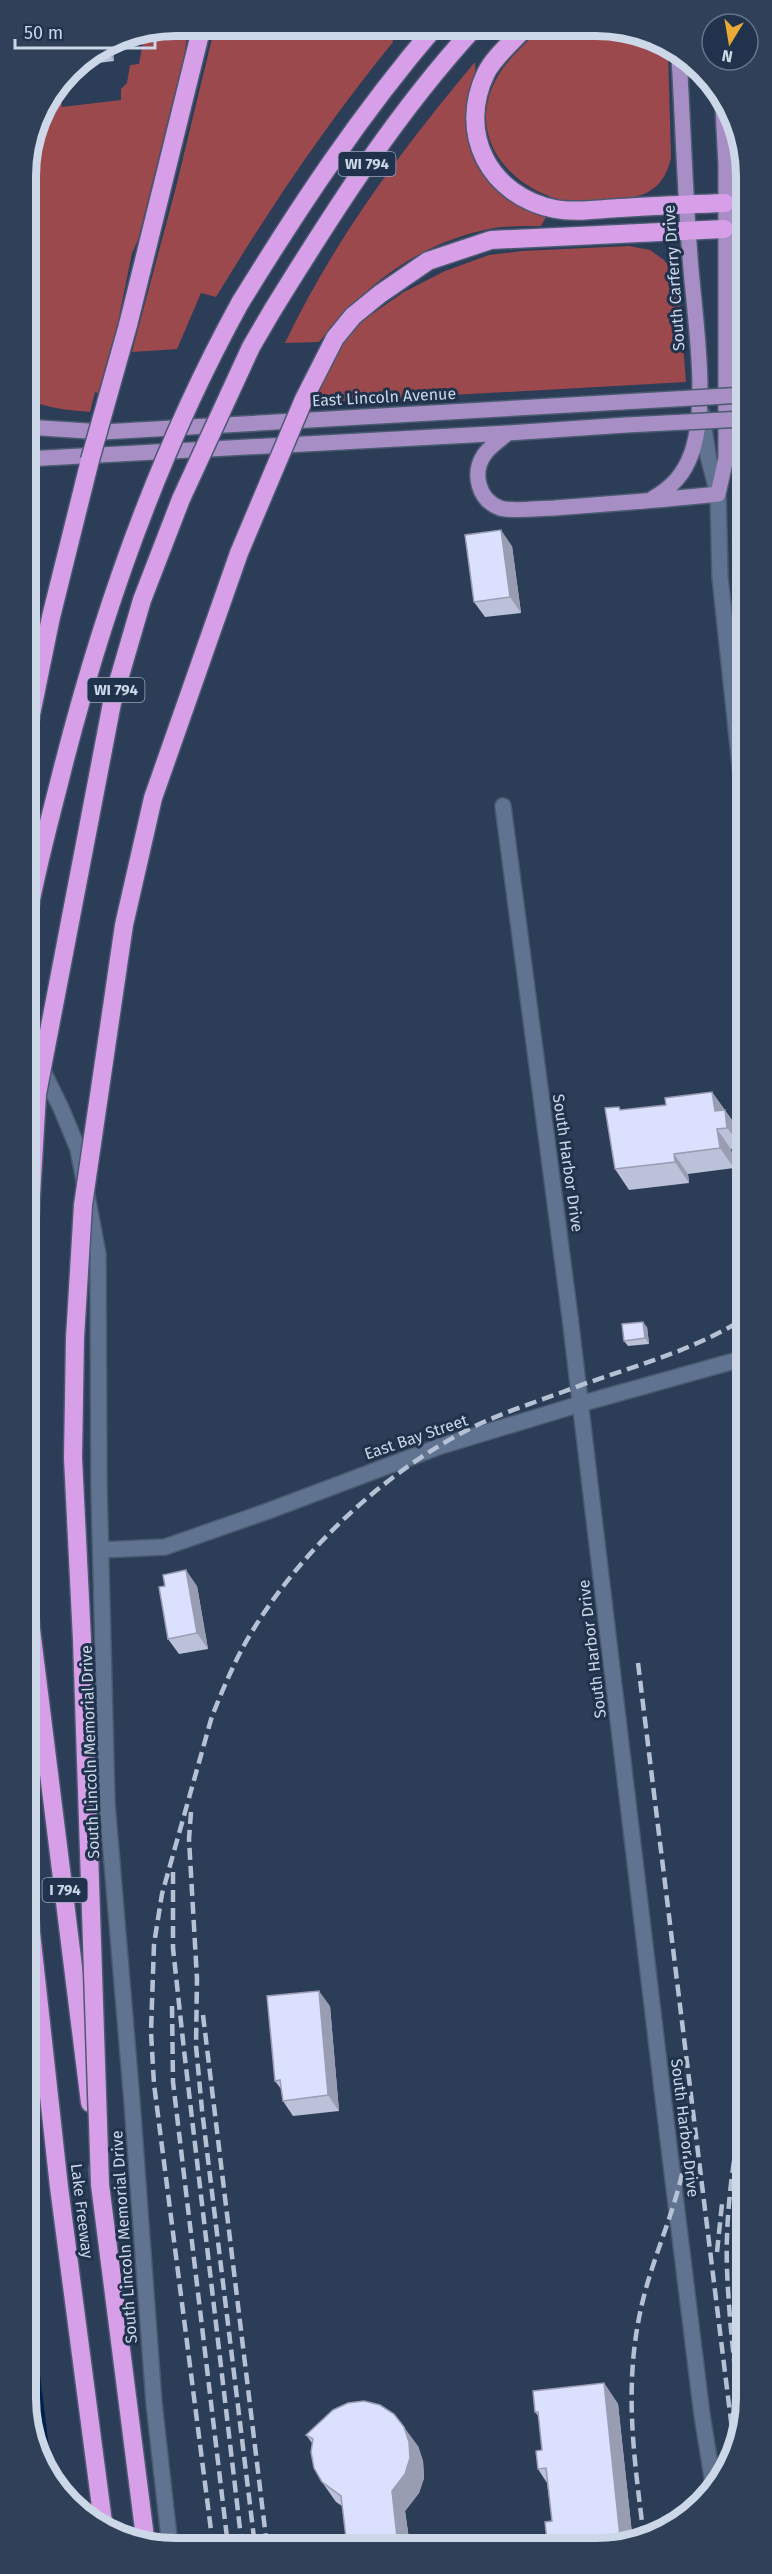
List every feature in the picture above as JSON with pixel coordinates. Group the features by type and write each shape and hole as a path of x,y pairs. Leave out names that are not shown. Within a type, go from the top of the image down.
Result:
{"highway":[{"path":"36,692 54,606 90,460 128,325 200,36"},
{"name":"WI 794","path":"36,874 78,705 111,600 153,488 215,348 290,222 346,138 428,36"},
{"name":"WI 794","path":"36,1111 37,1094 112,703 142,600 181,499 251,347 272,311 346,192 451,53 467,36"},
{"path":"518,36 487,70 476,98 474,120 480,153 499,181 528,199 555,209 589,210 725,203"},
{"path":"100,2184 73,1458 75,1338 83,1205 124,925 153,798 239,553 304,399 335,338 353,316 428,261 491,240 724,229"},
{"name":"I 794","path":"36,1662 100,2184"},
{"name":"Lake Freeway","path":"36,1978 59,2187 102,2517"},
{"name":"Lake Freeway","path":"100,2184 145,2534"}],"main road":[{"name":"South Carferry Drive","path":"679,64 688,231 701,407"},
{"name":"South Carferry Drive","path":"718,494 726,458 724,229 726,165 723,118"},
{"name":"East Lincoln Avenue","path":"36,428 103,432 736,396"},
{"path":"647,502 670,488 682,474 692,451 701,407"},
{"path":"36,458 508,434 736,418"},
{"path":"36,423 48,429"},
{"path":"508,434 484,454 477,472 480,488 488,500 501,508 535,509 647,502 718,494"}],"street":[{"name":"South Carferry Drive","path":"701,407 708,456 718,494 720,577 736,728"},
{"name":"South Harbor Drive","path":"502,806 580,1404 670,2158 702,2415 712,2476"},
{"name":"South Lincoln Memorial Drive","path":"36,1057 78,1149 98,1254 101,1550 107,1803 154,2403 169,2538"},
{"name":"East Bay Street","path":"101,1550 165,1546 280,1507 438,1447 580,1404 736,1361"}],"shaded area":[{"path":"167,36 187,36 138,240 132,253 118,322 98,393 95,392 90,412 41,405 36,403 36,167 41,140 59,100 61,100 62,107 121,100 121,89 127,83 130,65 139,64 143,42"},
{"path":"213,36 391,36 393,42 300,166 216,297 201,293 177,349 132,352 176,187"},
{"path":"532,36 605,36 641,43 668,56 671,158 661,180 654,188 637,196 579,201 557,199 537,191 520,180 506,167 495,151 488,134 486,116 489,96 502,69"},
{"path":"475,62 475,73 467,103 466,124 468,142 474,160 484,175 510,200 546,217 541,226 494,228 442,244 396,268 375,284 319,342 285,343 325,268 371,196 421,128"},
{"path":"629,246 650,250 664,260 674,273 679,291 686,382 310,403 342,345 362,321 404,292 445,271 489,255 522,251"},
{"path":"736,258 736,380 735,380"}],"water":[{"path":"36,2342 51,2461 43,2443 37,2416"}],"building":[{"path":"501,530 510,597 474,602 465,535"},
{"path":"712,1092 715,1111 725,1110 727,1128 717,1129 720,1148 674,1154 675,1162 615,1169 605,1108 619,1107 620,1110 666,1105 665,1098"},
{"path":"643,1322 645,1338 624,1341 622,1324"},
{"path":"186,1570 197,1633 168,1639 159,1587 165,1586 163,1575"},
{"path":"319,1991 328,2095 283,2101 280,2080 275,2081 267,1996"},
{"path":"604,2383 620,2536 605,2538 547,2538 545,2522 552,2521 546,2468 538,2469 536,2451 542,2450 533,2391"},
{"path":"364,2401 380,2405 394,2414 404,2427 409,2442 410,2458 405,2474 392,2491 397,2538 346,2538 341,2496 322,2482 314,2468 311,2452 313,2439 306,2435 333,2410 348,2403"}],"railway":[{"path":"212,2538 154,2084 151,2032 154,1944 162,1894 212,1716 226,1683 253,1630 296,1570 348,1515 408,1467 439,1446 482,1423 700,1342 736,1323"},
{"path":"638,1663 732,2430"},
{"path":"191,1812 189,1839 197,1979 196,2046 254,2538"},
{"path":"173,1872 173,1948 241,2538"},
{"path":"172,2006 173,2082 227,2538"},
{"path":"203,2015 266,2538"},
{"path":"643,2529 632,2421 636,2334 648,2281 683,2171 688,2124"},
{"path":"736,2151 731,2182 727,2247 728,2288 736,2374"},
{"path":"717,2252 722,2204"}]}
